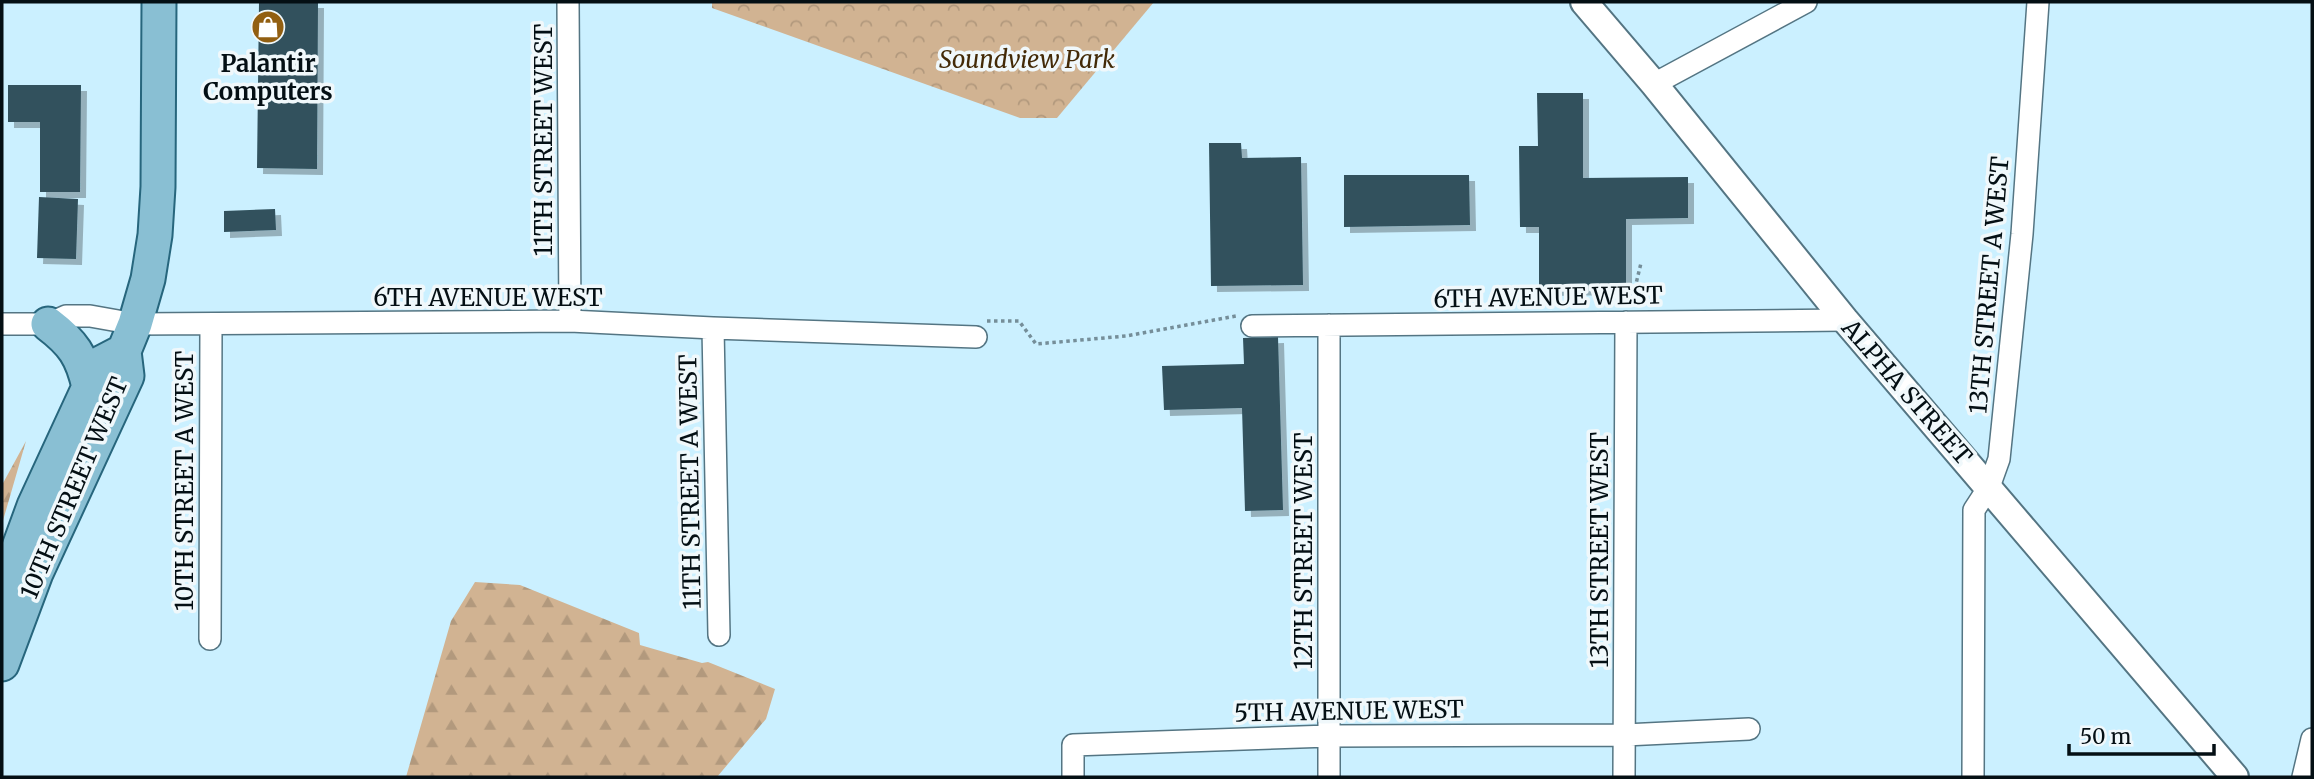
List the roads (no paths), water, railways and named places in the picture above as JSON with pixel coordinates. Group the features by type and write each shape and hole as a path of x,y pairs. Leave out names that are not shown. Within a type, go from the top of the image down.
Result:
{"main road":[{"name":"10TH STREET WEST","path":"2,664 36,573 127,376 130,337 148,279 155,235 158,187 159,2"},
{"path":"48,324 77,351 84,365 89,387"},
{"name":"10TH STREET WEST","path":"2,604 34,506 89,387 101,363 130,337"}],"street":[{"name":"11TH STREET WEST","path":"568,2 569,321"},
{"name":"ALPHA STREET","path":"1584,2 1845,320 2235,777"},
{"path":"1654,84 1806,2"},
{"name":"13TH STREET A WEST","path":"1973,777 1974,510 1989,487 1999,459 2022,234 2038,2"},
{"name":"6TH AVENUE WEST","path":"2,324 48,324 66,316 90,316 130,337 211,324 569,321 976,337"},
{"name":"6TH AVENUE WEST","path":"1252,326 1845,320"},
{"name":"13TH STREET WEST","path":"1625,777 1626,322"},
{"name":"10TH STREET A WEST","path":"210,639 211,324"},
{"name":"12TH STREET WEST","path":"1329,325 1329,777"},
{"name":"11TH STREET A WEST","path":"713,328 719,635"},
{"name":"5TH AVENUE WEST","path":"1073,777 1073,745 1329,736 1625,735 1749,729"},
{"path":"2303,777 2312,739"}],"place":[{"name":"Palantir Computers","path":"268,27"}],"park label":[{"name":"Soundview Park","path":"1027,59"}]}
